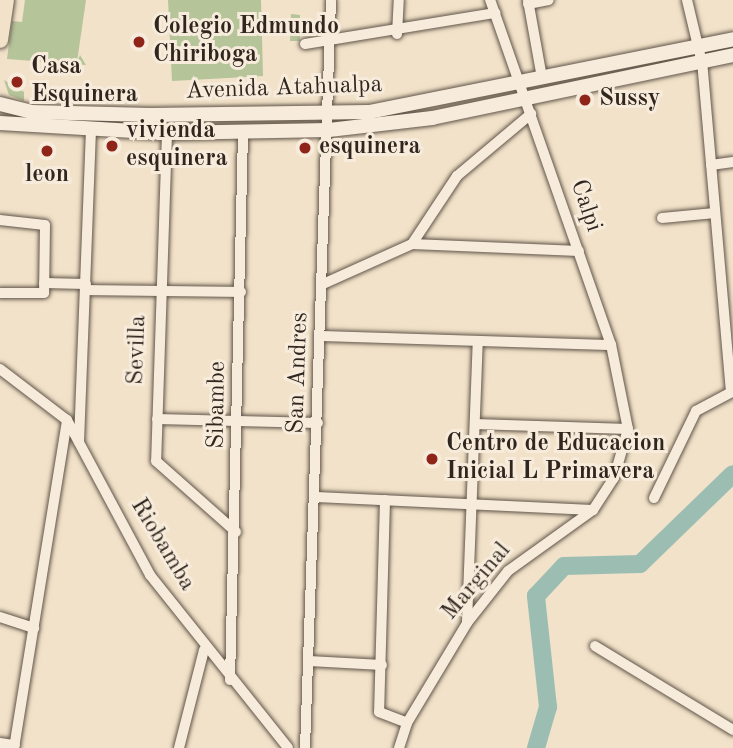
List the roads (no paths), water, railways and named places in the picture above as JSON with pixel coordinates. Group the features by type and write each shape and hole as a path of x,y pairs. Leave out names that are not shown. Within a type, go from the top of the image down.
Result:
{"main road":[{"path":"0,40 6,0"},
{"name":"Avenida Atahualpa","path":"0,104 31,112 369,112 733,39"},
{"name":"Avenida Atahualpa","path":"0,123 167,133 329,130 432,118 733,55"}],"street":[{"name":"San Andres","path":"305,748 329,130 331,0"},
{"path":"397,34 400,0"},
{"name":"Calpi","path":"490,0 523,82 531,114 611,345 628,429"},
{"path":"542,78 528,2 548,0"},
{"path":"654,498 696,411 731,396 729,330 710,165 702,63 687,0"},
{"path":"305,44 397,34 495,13"},
{"path":"412,244 457,176 531,114"},
{"path":"79,442 91,130"},
{"name":"Sibambe","path":"230,680 239,422 243,131"},
{"name":"Sevilla","path":"167,133 157,465 236,532"},
{"path":"710,165 733,162"},
{"path":"662,218 715,213"},
{"path":"0,220 45,225 44,288"},
{"path":"323,284 412,244 579,251"},
{"path":"0,293 86,287 161,292 241,292"},
{"path":"319,336 611,345"},
{"path":"467,623 478,341"},
{"name":"Riobamba","path":"0,369 67,420 150,575 204,650 288,748"},
{"path":"157,419 318,423"},
{"path":"0,743 14,746 67,420"},
{"path":"475,424 628,429"},
{"name":"Marginal","path":"399,748 407,723 467,623 518,560 593,510 614,478 628,429"},
{"path":"316,497 593,510"},
{"path":"385,500 379,712 407,723"},
{"path":"0,617 34,628"},
{"path":"595,646 733,730"},
{"path":"179,748 204,650"},
{"path":"309,661 382,665"}],"waterway":[{"path":"536,748 548,707 536,596 564,566 640,564 733,474"}],"place":[{"name":"Colegio Edmundo Chiriboga","path":"139,42"},
{"name":"Casa Esquinera","path":"17,82"},
{"name":"Sussy","path":"585,100"},
{"name":"vivienda esquinera","path":"112,146"},
{"name":"esquinera","path":"305,148"},
{"name":"leon","path":"47,151"},
{"name":"Centro de Educacion Inicial L Primavera","path":"432,459"}]}
